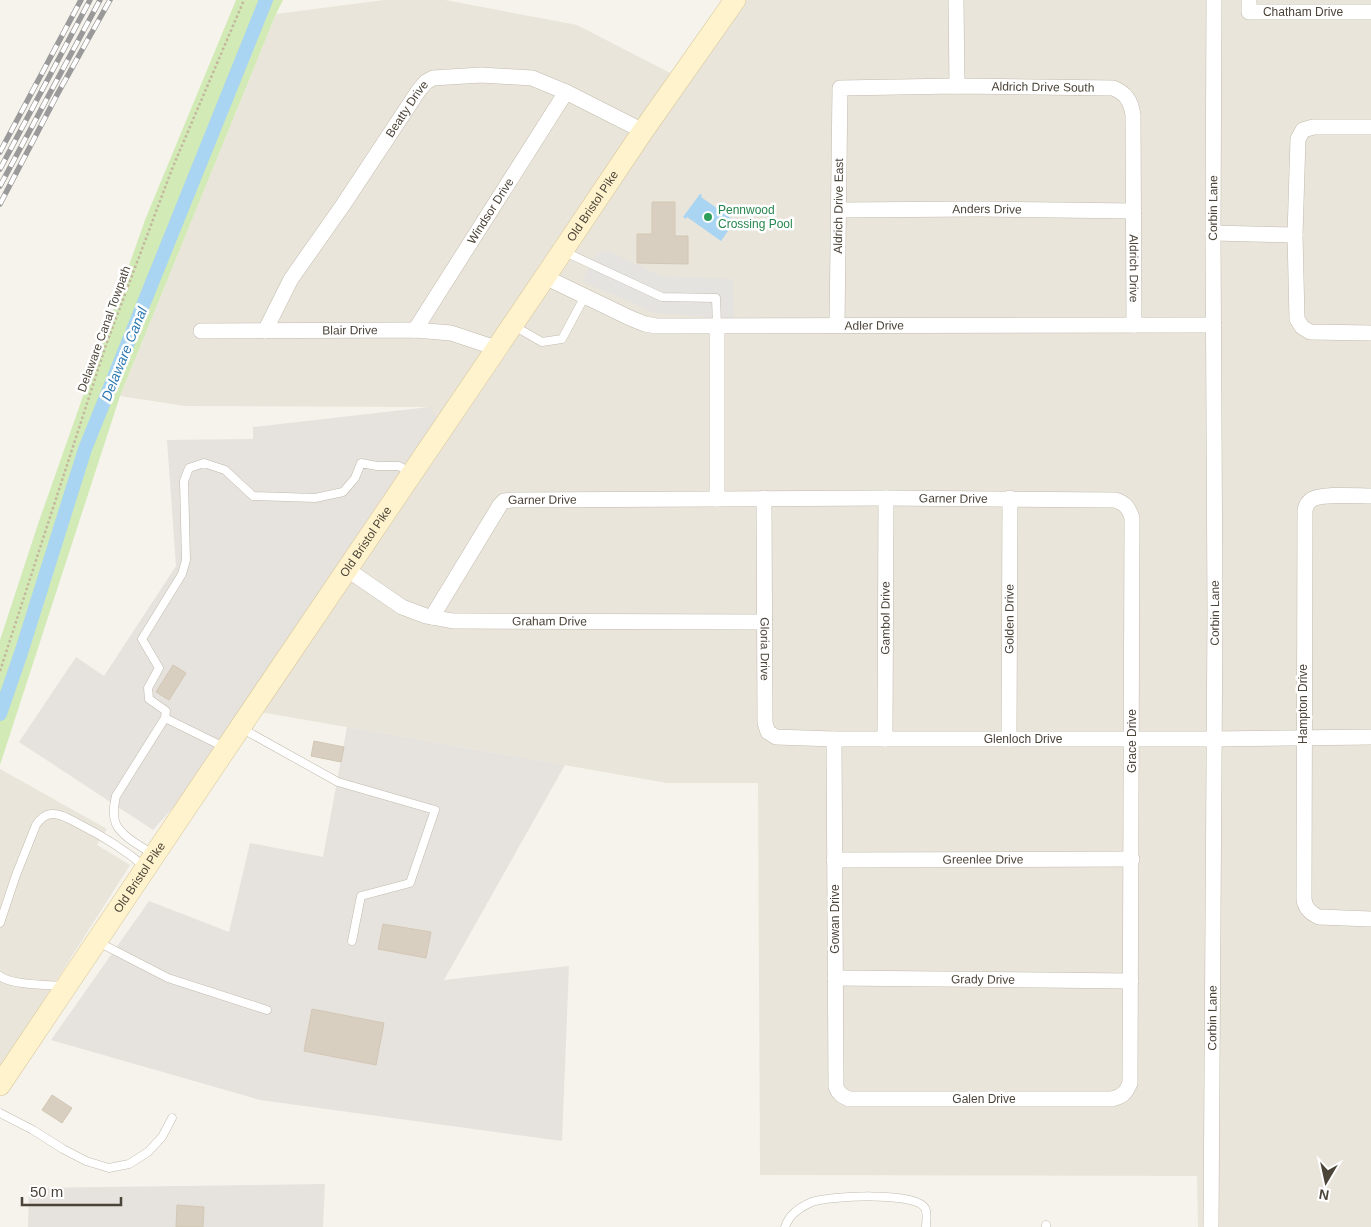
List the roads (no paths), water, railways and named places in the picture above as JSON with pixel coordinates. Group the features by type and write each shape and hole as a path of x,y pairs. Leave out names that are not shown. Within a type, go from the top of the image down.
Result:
{"main road":[{"name":"Old Bristol Pike","path":"0,1085 496,348 734,0"}],"street":[{"path":"956,0 957,86"},
{"name":"Corbin Lane","path":"1211,1227 1214,739 1214,0"},
{"name":"Chatham Drive","path":"1249,0 1249,12 1371,12"},
{"name":"Beatty Drive","path":"265,331 291,280 419,90 426,82 433,78 481,75 532,78 566,92 643,131"},
{"name":"Aldrich Drive South","path":"840,88 957,86 1112,88 1124,94 1132,105 1134,211"},
{"name":"Aldrich Drive East","path":"837,325 840,88"},
{"name":"Windsor Drive","path":"416,330 566,92"},
{"path":"1371,127 1313,127 1303,130 1298,138 1295,235 1297,318 1302,327 1310,332 1371,333"},
{"name":"Anders Drive","path":"839,210 1134,211"},
{"name":"Aldrich Drive","path":"1134,211 1134,325"},
{"path":"1213,233 1295,235"},
{"name":"Adler Drive","path":"545,277 645,324 656,326 1214,325"},
{"path":"717,326 717,498"},
{"name":"Blair Drive","path":"201,331 416,330 450,333 496,348"},
{"name":"Hampton Drive","path":"1371,496 1324,496 1311,500 1304,510 1303,738 1305,905 1308,910 1318,917 1371,919"},
{"name":"Garner Drive","path":"432,617 500,504 504,501 717,498 1010,498"},
{"name":"Gloria Drive","path":"764,498 765,723 768,732 780,738 834,739"},
{"name":"Gambol Drive","path":"885,739 886,498"},
{"name":"Grace Drive","path":"1010,498 1115,500 1122,502 1130,511 1132,518 1130,1083 1124,1094"},
{"name":"Golden Drive","path":"1009,739 1010,498"},
{"name":"Graham Drive","path":"348,570 402,607 432,617 452,621 765,622"},
{"name":"Glenloch Drive","path":"834,739 1371,738"},
{"name":"Gowan Drive","path":"834,739 836,1088 842,1096"},
{"name":"Greenlee Drive","path":"834,860 1132,859"},
{"name":"Grady Drive","path":"835,978 1131,981"},
{"name":"Galen Drive","path":"842,1096 849,1099 1111,1099 1124,1094"}],"lane":[{"path":"563,251 662,297 716,298 717,326"},
{"path":"512,325 542,342 562,339 585,296"},
{"path":"150,861 116,824 114,808 116,796 165,718 166,711 150,699 148,688 159,668 142,639 182,574 186,560 184,481 189,468 204,463 225,470 253,496 315,498 343,492 355,478 361,463 377,466 399,466 412,474"},
{"path":"165,718 226,748"},
{"path":"240,728 338,782 435,810 410,883 361,896 352,941"},
{"path":"0,923 16,875 36,825 45,816 59,814 92,830 129,853 150,861"},
{"path":"96,942 168,978 267,1010"},
{"path":"0,976 4,980 14,982 66,986"},
{"path":"0,1112 78,1157 109,1168 129,1164 148,1152 162,1137 172,1118"},
{"path":"785,1227 788,1218 800,1208 813,1202 834,1197 869,1196 895,1198 919,1203 925,1208 927,1216 926,1227"}],"water":[{"name":"Pennwood Crossing Pool","path":"700,194 702,195 701,197 735,221 721,241 687,217 686,219 683,217"}],"waterway":[{"name":"Delaware Canal","path":"0,714 85,449 266,0"}],"railway":[{"path":"0,152 81,0"},
{"path":"0,169 90,0"},
{"path":"0,186 100,0"},
{"path":"0,204 58,93 110,0"}],"place":[{"name":"Pennwood Crossing Pool","path":"708,217"}]}
